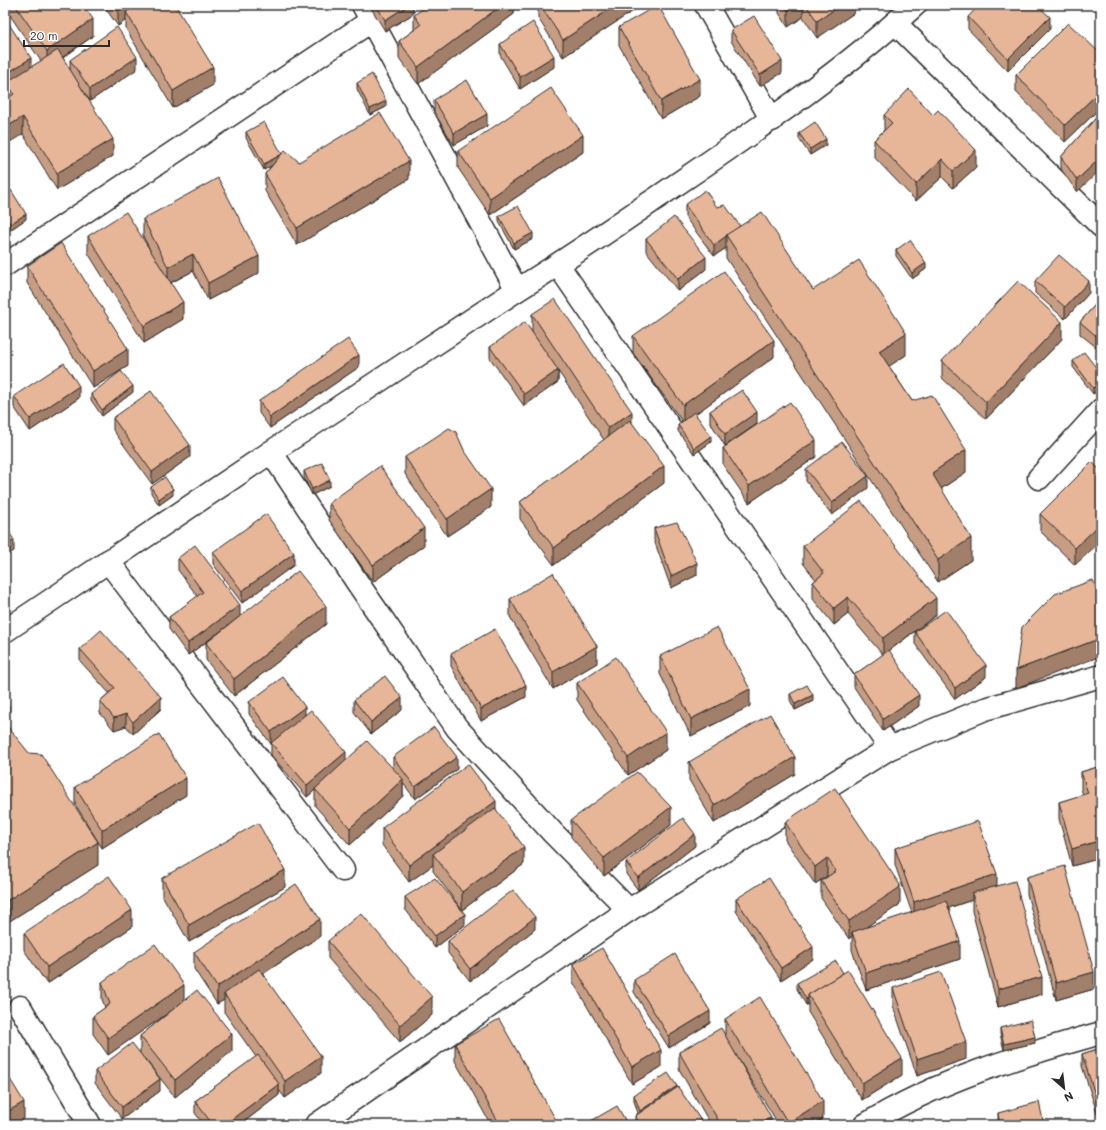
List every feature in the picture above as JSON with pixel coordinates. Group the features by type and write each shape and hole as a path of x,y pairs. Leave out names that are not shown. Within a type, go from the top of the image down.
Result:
{"street":[{"path":"706,5 772,120"},
{"path":"5,631 271,452 517,290 558,265 772,120 895,23 915,5"},
{"path":"5,265 367,13 517,290"},
{"path":"895,23 1101,226"},
{"path":"558,265 890,748"},
{"path":"1039,478 1101,410"},
{"path":"271,452 457,728 553,833 629,910"},
{"path":"108,562 343,870"},
{"path":"316,1125 629,910 890,748 985,709 1101,676"},
{"path":"20,1007 90,1125"},
{"path":"865,1125 938,1086 1033,1052 1101,1033"}],"building":[{"path":"15,5 83,5 93,19 47,51"},
{"path":"115,5 124,5 118,9"},
{"path":"137,5 175,5 213,67 173,91 126,12"},
{"path":"376,5 409,5 385,20"},
{"path":"428,5 502,5 418,67 399,41 421,25 414,15"},
{"path":"540,5 616,5 563,40"},
{"path":"658,5 700,79 661,101 619,27"},
{"path":"785,5 795,5 788,10"},
{"path":"806,5 841,5 817,21"},
{"path":"979,5 1037,5 1050,17 1008,59 968,17"},
{"path":"754,16 782,61 760,75 731,30"},
{"path":"5,18 31,58 6,74 5,73"},
{"path":"533,22 554,56 520,77 500,44"},
{"path":"1068,23 1101,54 1101,90 1065,125 1016,75"},
{"path":"117,27 137,57 90,89 70,60"},
{"path":"58,50 113,139 57,173 23,117 5,128 5,100 14,94 7,82"},
{"path":"372,74 386,101 370,109 357,83"},
{"path":"467,80 487,114 454,133 434,100"},
{"path":"551,88 583,135 490,198 458,151"},
{"path":"909,89 933,115 938,110 976,150 953,171 942,159 916,184 874,140 892,123 884,115"},
{"path":"1101,112 1101,157 1077,180 1061,157"},
{"path":"380,113 409,161 297,228 265,174 285,150 299,162"},
{"path":"264,122 282,154 264,164 246,132"},
{"path":"815,122 826,139 810,149 799,133"},
{"path":"218,178 259,256 208,283 193,254 168,267 143,219"},
{"path":"11,190 26,214 10,224 5,215 5,194"},
{"path":"705,190 717,207 725,205 740,226 714,245 685,205"},
{"path":"518,206 533,233 514,243 499,216"},
{"path":"126,212 183,302 144,326 88,236"},
{"path":"762,212 813,290 859,260 906,333 879,351 912,401 932,395 966,450 932,473 971,538 938,560 726,235"},
{"path":"674,217 706,257 678,279 646,239"},
{"path":"910,240 926,263 912,273 896,250"},
{"path":"61,243 128,349 93,371 27,266"},
{"path":"1059,255 1089,281 1065,307 1035,281"},
{"path":"724,271 774,340 683,405 633,336"},
{"path":"1018,281 1062,322 986,402 942,361"},
{"path":"1101,298 1101,340 1080,322"},
{"path":"555,299 632,412 608,428 532,314"},
{"path":"525,322 558,370 524,394 490,347"},
{"path":"348,339 359,355 270,417 259,401"},
{"path":"1084,352 1101,374 1101,382 1093,388 1073,361"},
{"path":"64,363 79,386 30,419 14,396"},
{"path":"121,371 133,386 102,410 91,394"},
{"path":"742,390 757,412 725,434 710,411"},
{"path":"151,391 190,445 152,472 113,418"},
{"path":"790,402 816,440 749,486 723,448"},
{"path":"694,412 711,436 694,448 678,425"},
{"path":"630,420 664,466 554,548 520,502"},
{"path":"449,428 456,432 464,450 491,489 447,519 405,457"},
{"path":"842,442 868,476 832,503 806,469"},
{"path":"1092,462 1101,471 1101,523 1075,548 1040,514"},
{"path":"322,463 330,480 312,489 304,471"},
{"path":"380,466 424,528 373,565 329,503"},
{"path":"165,477 173,489 159,499 151,487"},
{"path":"861,501 936,598 883,638 848,597 834,608 813,582 824,573 803,546"},
{"path":"266,514 294,553 242,591 213,552"},
{"path":"677,522 697,563 671,576 654,528"},
{"path":"5,526 14,540 5,546"},
{"path":"195,545 240,605 188,643 169,617 203,592 178,558"},
{"path":"298,571 326,606 234,679 206,643"},
{"path":"553,573 597,646 553,672 510,599"},
{"path":"1093,580 1101,602 1101,638 1016,670 1022,627 1055,594"},
{"path":"946,610 986,665 955,688 915,632"},
{"path":"717,627 750,689 691,719 660,656"},
{"path":"495,629 526,685 481,709 451,654"},
{"path":"101,630 161,697 133,722 126,714 114,718 100,701 115,688 80,649"},
{"path":"889,650 919,695 883,719 854,675"},
{"path":"616,657 666,732 628,758 577,683"},
{"path":"385,676 402,698 371,722 354,700"},
{"path":"283,677 305,707 271,732 249,702"},
{"path":"807,685 813,695 795,704 790,694"},
{"path":"5,701 9,706 5,709"},
{"path":"311,710 346,752 307,785 271,743"},
{"path":"770,714 795,757 714,805 689,762"},
{"path":"8,727 29,753 41,754 98,842 8,900 5,895 5,729"},
{"path":"434,727 457,757 415,787 393,757"},
{"path":"159,734 186,778 102,830 75,787"},
{"path":"367,741 403,779 350,828 315,789"},
{"path":"468,764 496,801 409,865 382,828"},
{"path":"1101,766 1101,840 1072,849 1059,802 1088,793 1081,772"},
{"path":"637,772 671,807 604,858 571,820"},
{"path":"835,788 900,885 899,888 849,921 821,881 836,871 827,858 815,867 785,822"},
{"path":"495,808 524,847 462,892 433,854"},
{"path":"683,818 695,834 638,878 626,862"},
{"path":"978,821 997,874 914,902 895,848"},
{"path":"258,823 285,870 189,925 162,878"},
{"path":"1065,866 1094,972 1056,983 1027,877"},
{"path":"109,876 132,910 47,967 24,933"},
{"path":"435,878 465,914 435,936 405,897"},
{"path":"769,878 813,947 781,968 736,899"},
{"path":"1015,881 1042,977 998,989 972,893"},
{"path":"296,884 320,919 217,987 194,952"},
{"path":"513,890 535,917 470,969 448,941"},
{"path":"946,901 960,941 866,973 852,932"},
{"path":"361,913 432,997 400,1025 328,941"},
{"path":"155,944 184,985 108,1038 93,1016 110,1004 102,982"},
{"path":"602,948 661,1050 632,1067 573,964"},
{"path":"675,954 710,1011 669,1036 634,980"},
{"path":"836,961 843,973 808,995 808,998 806,999 797,983"},
{"path":"259,969 321,1056 285,1081 224,994"},
{"path":"848,970 902,1058 862,1083 808,995"},
{"path":"941,972 966,1042 917,1059 893,988"},
{"path":"197,990 232,1034 175,1080 140,1036"},
{"path":"760,997 823,1101 788,1123 725,1019"},
{"path":"499,1019 556,1120 548,1125 500,1125 455,1044"},
{"path":"1031,1020 1035,1037 1004,1044 1000,1028"},
{"path":"721,1028 771,1117 757,1125 721,1125 679,1052"},
{"path":"132,1043 160,1079 122,1107 95,1071"},
{"path":"1101,1048 1101,1107 1099,1107 1082,1054"},
{"path":"258,1055 279,1084 224,1125 213,1125 195,1101"},
{"path":"5,1071 24,1102 5,1113"},
{"path":"668,1073 677,1086 640,1111 634,1095"},
{"path":"678,1087 704,1125 641,1125 635,1116"},
{"path":"1039,1102 1044,1125 1000,1125 998,1113"},
{"path":"617,1106 628,1125 584,1125"}]}
